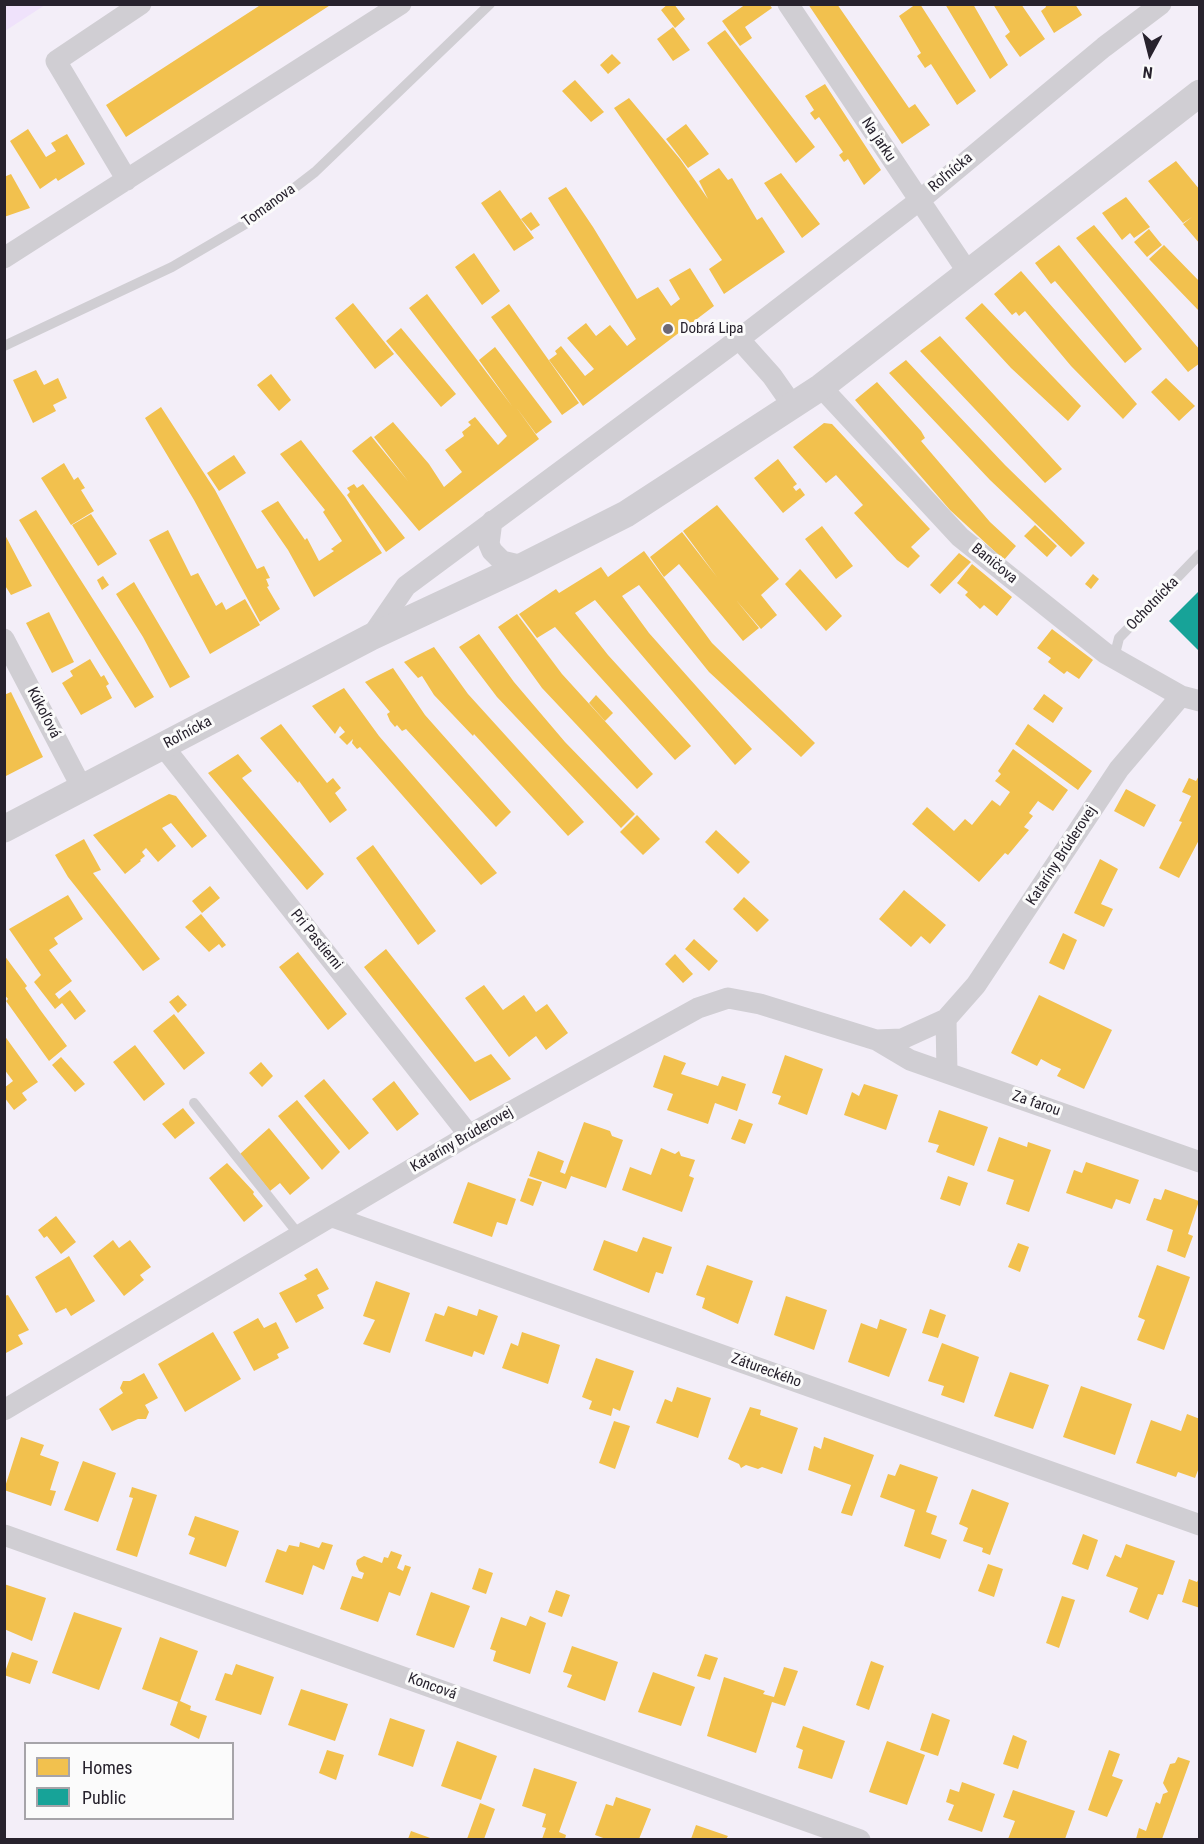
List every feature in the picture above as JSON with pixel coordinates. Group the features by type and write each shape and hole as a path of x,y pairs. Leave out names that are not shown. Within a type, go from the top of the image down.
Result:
{"street":[{"path":"127,180 56,61 141,4"},
{"path":"4,258 401,4"},
{"name":"Na jarku","path":"788,4 969,274"},
{"name":"Roľnícka","path":"371,637 406,586 739,339 920,200 1104,47 1161,4"},
{"name":"Roľnícka","path":"4,829 371,637 523,566 626,514 821,387 1200,93"},
{"path":"739,339 772,376 793,406"},
{"name":"Baničova","path":"821,387 960,537 1110,656 1190,698"},
{"path":"492,521 489,544 492,551 502,561 523,566"},
{"name":"Kúkoľová","path":"4,639 82,788"},
{"name":"Kataríny Brúderovej","path":"4,1410 469,1135 698,1008 728,998 760,1004 876,1040 902,1040 946,1018 976,985 1119,769 1190,698"},
{"name":"Pri Pastierni","path":"163,746 469,1135"},
{"path":"946,1018 947,1073"},
{"name":"Za farou","path":"876,1040 910,1060 1200,1162"},
{"name":"Zátureckého","path":"333,1217 1200,1525"},
{"name":"Koncová","path":"4,1535 860,1839"}],"lane":[{"name":"Tomanova","path":"4,346 172,267 254,219 315,172 490,4"},
{"name":"Ochotnícka","path":"1110,656 1119,638 1200,554"},
{"path":"194,1102 300,1236"}],"shaded area":[{"path":"5,4 45,4 45,5 5,31"}],"building: Homes":[{"path":"262,4 332,4 126,137 106,105"},
{"path":"668,4 674,4 685,19 675,28 661,10"},
{"path":"746,4 769,4 772,8 745,27 752,38 740,46 722,21"},
{"path":"808,4 837,4 909,108 915,104 930,125 902,144"},
{"path":"916,4 920,4 976,91 957,105 931,64 925,68 917,56 921,53 899,16"},
{"path":"945,4 973,4 1008,65 990,79"},
{"path":"993,4 1021,4 1045,39 1020,57 1005,36 1010,32"},
{"path":"1045,4 1075,4 1082,15 1054,33 1041,11 1046,7"},
{"path":"673,27 690,50 673,61 657,39"},
{"path":"725,30 815,147 796,163 707,43"},
{"path":"612,54 621,63 608,74 600,65"},
{"path":"575,80 604,112 591,122 562,91"},
{"path":"825,84 881,170 864,185 848,159 844,162 839,155 843,152 819,117 815,120 810,113 814,110 805,96"},
{"path":"629,98 680,159 708,199 699,181 719,168 728,180 732,178 757,220 762,217 785,252 724,294 709,269 722,260 614,108"},
{"path":"686,124 709,154 688,168 666,139"},
{"path":"28,129 46,157 56,151 51,143 67,134 85,164 58,181 56,178 40,189 10,141"},
{"path":"1176,161 1200,190 1200,244 1183,224 1192,217 1183,223 1148,181"},
{"path":"781,173 820,224 802,238 764,183"},
{"path":"11,174 30,208 4,217 4,177"},
{"path":"566,187 637,299 658,287 671,306 680,299 669,280 690,268 714,306 583,406 549,360 557,354 555,351 561,346 585,376 594,369 567,338 586,323 596,336 610,325 627,346 636,339 548,198"},
{"path":"500,190 534,238 514,251 481,203"},
{"path":"1126,197 1150,227 1134,238 1130,233 1122,240 1102,213"},
{"path":"531,212 540,225 531,231 521,219"},
{"path":"1094,225 1200,350 1200,363 1188,372 1076,238"},
{"path":"1149,229 1162,245 1147,257 1134,242"},
{"path":"1059,245 1142,349 1125,363 1055,281 1051,284 1035,263"},
{"path":"1164,245 1200,282 1200,312 1149,259"},
{"path":"474,253 500,291 482,305 455,267"},
{"path":"1021,271 1137,404 1123,419 1071,366 1025,311 1019,316 1016,312 1012,315 994,294"},
{"path":"427,294 512,406 479,360 495,347 552,422 536,434 516,407 539,439 419,531 352,451 371,436 408,481 374,437 393,422 429,464 444,487 462,472 445,450 464,436 462,432 471,425 468,422 475,417 498,445 507,436 409,308"},
{"path":"353,303 394,354 375,369 335,318"},
{"path":"982,303 1081,406 1068,421 1011,368 965,318"},
{"path":"509,304 579,403 562,415 491,317"},
{"path":"401,328 456,394 441,407 386,341"},
{"path":"940,336 1062,469 1045,483 920,351"},
{"path":"906,360 1005,465 1085,543 1071,557 990,480 889,373"},
{"path":"36,370 44,385 58,378 67,398 53,405 56,411 33,423 13,380"},
{"path":"271,374 291,400 279,411 257,385"},
{"path":"1166,378 1195,406 1179,421 1151,392"},
{"path":"877,382 921,431 925,438 921,441 990,522 1016,546 1004,560 950,510 855,400"},
{"path":"161,407 215,490 257,569 264,566 270,578 266,579 269,586 267,587 280,609 260,622 194,500 145,418"},
{"path":"824,423 832,424 930,529 911,547 920,556 908,568 897,560 854,513 863,505 836,475 826,483 793,447"},
{"path":"301,440 345,497 382,553 314,597 288,550 261,511 278,501 305,540 307,538 319,561 334,551 331,549 342,541 323,512 325,510 280,454"},
{"path":"234,455 246,473 219,491 207,473"},
{"path":"778,459 797,484 793,487 796,491 800,488 805,495 783,513 754,478"},
{"path":"64,463 74,480 78,477 85,488 81,490 94,511 71,525 41,478"},
{"path":"354,484 357,488 363,484 405,538 386,552 347,495 350,492 347,488"},
{"path":"717,505 779,579 761,595 777,615 761,629 736,600 759,628 743,641 679,564 664,577 650,557 682,532 717,577 683,531"},
{"path":"36,510 154,697 135,708 19,520"},
{"path":"91,514 117,554 98,566 72,525"},
{"path":"1035,525 1057,546 1047,557 1024,536"},
{"path":"822,526 853,566 836,579 805,539"},
{"path":"168,530 191,576 198,573 216,606 222,602 226,610 245,599 260,625 210,654 149,540"},
{"path":"4,533 32,586 11,595 4,584"},
{"path":"644,551 712,643 815,743 801,757 709,672 639,585 622,596 649,633 752,749 735,765 595,600 575,613 608,655 691,746 675,760 555,627 537,638 519,614 556,589 559,593 601,567 608,577"},
{"path":"959,553 971,562 940,594 930,585"},
{"path":"972,564 1012,597 997,616 984,605 980,609 965,595 968,592 957,583"},
{"path":"800,569 842,616 826,631 785,584"},
{"path":"1093,574 1099,579 1091,589 1085,584"},
{"path":"103,576 109,585 102,590 97,580"},
{"path":"134,582 190,677 170,688 143,637 116,594"},
{"path":"49,612 74,662 52,673 26,623"},
{"path":"517,614 562,674 653,774 637,789 542,688 498,627"},
{"path":"1052,629 1093,660 1079,679 1067,671 1064,674 1048,662 1051,658 1037,648"},
{"path":"479,634 514,682 565,742 635,814 621,828 497,697 459,647"},
{"path":"434,647 468,694 584,822 568,836 474,734 473,736 434,695 422,676 418,678 404,662"},
{"path":"90,659 101,677 104,675 112,698 81,715 62,683 73,676 70,671"},
{"path":"393,668 425,715 511,812 496,827 406,729 402,731 390,721 387,714 390,712 365,682"},
{"path":"344,688 379,736 497,873 481,885 360,747 357,749 352,743 353,739 347,745 339,737 345,732 340,726 335,734 312,706"},
{"path":"11,692 43,757 4,777 4,695"},
{"path":"1044,694 1063,708 1053,723 1033,709"},
{"path":"596,695 613,713 605,721 589,703"},
{"path":"281,724 327,783 333,778 341,788 335,793 347,810 330,823 299,781 298,783 260,738"},
{"path":"1028,724 1092,771 1078,790 1015,744"},
{"path":"1013,749 1068,790 1053,811 1038,801 1029,813 1033,816 1024,827 1029,830 1008,855 1005,853 979,882 912,824 927,807 954,831 965,819 972,825 992,800 1000,806 1010,792 995,781 1001,774 998,771"},
{"path":"238,754 252,771 242,778 324,874 307,890 208,773"},
{"path":"1200,774 1200,838 1179,878 1159,868 1182,822 1179,821 1191,796 1182,792 1189,778 1196,781"},
{"path":"1126,789 1156,805 1144,827 1114,811"},
{"path":"169,794 176,796 207,836 192,848 171,823 162,828 176,846 158,862 146,848 142,852 145,856 141,861 125,874 93,835"},
{"path":"637,815 660,839 643,855 620,832"},
{"path":"716,830 750,862 738,874 705,842"},
{"path":"84,839 101,870 93,873 160,959 143,971 68,877 55,855"},
{"path":"373,845 436,931 418,945 356,858"},
{"path":"1100,859 1118,869 1101,904 1113,909 1104,927 1074,913"},
{"path":"210,886 220,898 202,913 192,901"},
{"path":"904,890 946,925 930,944 921,936 911,947 879,919"},
{"path":"68,895 83,919 54,938 58,944 49,950 72,981 55,994 59,999 70,990 86,1011 75,1020 62,1003 55,1009 34,982 41,975 9,929"},
{"path":"744,897 769,920 757,932 733,909"},
{"path":"201,914 226,945 222,948 219,944 209,952 185,927"},
{"path":"1063,933 1077,940 1064,970 1049,963"},
{"path":"694,939 718,961 709,971 685,949"},
{"path":"386,949 475,1062 491,1054 511,1079 470,1101 364,967"},
{"path":"298,952 347,1014 328,1030 279,967"},
{"path":"675,954 693,974 683,983 665,964"},
{"path":"4,955 67,1046 49,1061 6,1001 8,999 4,994"},
{"path":"484,985 503,1010 524,995 536,1012 547,1004 568,1033 546,1050 536,1036 509,1057 465,998"},
{"path":"178,995 187,1005 178,1013 169,1002"},
{"path":"1039,995 1112,1030 1084,1089 1057,1076 1061,1069 1041,1059 1037,1066 1011,1053"},
{"path":"174,1014 205,1053 184,1070 153,1031"},
{"path":"4,1035 38,1082 22,1093 27,1100 14,1110 4,1097 4,1088 13,1081 4,1069"},
{"path":"135,1045 165,1084 144,1101 113,1062"},
{"path":"664,1055 686,1063 681,1074 718,1086 722,1076 746,1084 737,1111 715,1103 708,1124 667,1110 673,1094 653,1087"},
{"path":"785,1055 823,1069 807,1115 778,1104 781,1096 772,1093"},
{"path":"61,1057 85,1084 75,1092 52,1065"},
{"path":"261,1062 273,1076 262,1087 249,1073"},
{"path":"324,1079 369,1133 349,1150 304,1096"},
{"path":"394,1081 419,1114 397,1131 372,1099"},
{"path":"864,1084 898,1095 886,1130 844,1115 852,1092 859,1096"},
{"path":"297,1100 340,1152 322,1170 278,1116"},
{"path":"183,1108 195,1123 175,1139 162,1124"},
{"path":"939,1110 988,1127 974,1166 936,1152 939,1145 928,1142"},
{"path":"739,1119 753,1124 745,1144 731,1139"},
{"path":"584,1122 610,1131 612,1136 623,1140 606,1188 571,1176 566,1189 529,1176 538,1151 564,1161 560,1172 565,1174"},
{"path":"269,1128 310,1178 290,1195 280,1183 270,1191 240,1154"},
{"path":"999,1137 1027,1147 1028,1142 1051,1150 1029,1212 1006,1204 1014,1180 987,1171"},
{"path":"661,1148 675,1154 679,1151 681,1156 695,1160 689,1176 694,1178 682,1212 622,1190 630,1167 651,1175"},
{"path":"1086,1162 1139,1180 1130,1204 1116,1199 1112,1209 1066,1193 1074,1170 1082,1173"},
{"path":"227,1163 254,1192 253,1194 263,1206 244,1222 209,1178"},
{"path":"948,1176 968,1183 960,1206 940,1199"},
{"path":"528,1178 542,1182 533,1206 520,1201"},
{"path":"468,1182 516,1199 507,1225 497,1222 492,1237 453,1223"},
{"path":"1165,1189 1199,1201 1188,1234 1193,1236 1185,1258 1167,1251 1173,1230 1146,1220 1154,1198 1161,1200"},
{"path":"56,1216 76,1242 61,1254 47,1236 44,1238 38,1230"},
{"path":"643,1237 672,1247 663,1274 656,1272 649,1293 593,1270 604,1240 637,1252"},
{"path":"113,1240 119,1248 130,1240 151,1267 140,1275 144,1280 124,1296 93,1256"},
{"path":"1018,1243 1029,1247 1020,1272 1008,1267"},
{"path":"69,1256 95,1301 71,1316 66,1308 56,1313 35,1277"},
{"path":"707,1265 753,1281 738,1324 702,1308 705,1298 696,1295"},
{"path":"1157,1265 1190,1277 1164,1350 1137,1340 1145,1320 1138,1317"},
{"path":"317,1268 329,1289 317,1295 324,1308 296,1323 279,1293 307,1279 304,1275"},
{"path":"376,1281 410,1293 390,1353 363,1344 375,1320 363,1316"},
{"path":"8,1295 29,1330 18,1335 23,1344 4,1354 4,1296"},
{"path":"786,1296 827,1310 814,1350 774,1335"},
{"path":"448,1306 477,1316 479,1309 498,1316 484,1355 474,1351 472,1357 425,1341 435,1313 444,1316"},
{"path":"930,1309 946,1315 938,1338 922,1333"},
{"path":"258,1318 264,1328 276,1322 289,1348 277,1354 279,1358 254,1371 233,1332"},
{"path":"880,1319 907,1329 889,1377 848,1362 861,1323 877,1329"},
{"path":"213,1332 241,1379 185,1412 158,1364"},
{"path":"522,1332 560,1345 548,1384 502,1368 511,1343 518,1346"},
{"path":"942,1343 979,1357 964,1403 941,1395 944,1386 928,1381"},
{"path":"596,1358 634,1371 620,1411 613,1408 611,1416 589,1409 592,1401 582,1397"},
{"path":"1010,1372 1049,1385 1033,1429 994,1416"},
{"path":"144,1373 158,1398 145,1405 149,1412 146,1419 138,1419 112,1431 99,1409 123,1393 120,1388 123,1381 130,1381"},
{"path":"1081,1386 1132,1404 1115,1455 1063,1437"},
{"path":"677,1387 711,1398 698,1438 656,1423 665,1399 672,1402"},
{"path":"750,1407 761,1410 760,1415 798,1428 782,1474 762,1467 758,1469 746,1465 741,1468 739,1464 728,1459"},
{"path":"1187,1414 1200,1419 1200,1465 1195,1478 1178,1472 1176,1477 1136,1463 1151,1420 1181,1431"},
{"path":"614,1421 630,1426 615,1469 599,1463"},
{"path":"21,1437 44,1445 40,1455 59,1462 50,1490 56,1491 51,1506 4,1490"},
{"path":"824,1437 874,1455 852,1516 841,1513 851,1485 808,1470 814,1446 821,1449"},
{"path":"83,1461 116,1473 98,1522 64,1510"},
{"path":"900,1464 938,1477 926,1512 937,1516 931,1534 947,1540 940,1559 904,1546 915,1510 880,1497 888,1474 895,1476"},
{"path":"132,1487 157,1495 137,1557 116,1550 133,1498 129,1497"},
{"path":"972,1489 1009,1503 990,1555 982,1552 983,1548 963,1541 968,1528 959,1524"},
{"path":"195,1516 239,1531 226,1567 189,1554 195,1538 188,1535"},
{"path":"1083,1534 1098,1540 1088,1570 1072,1564"},
{"path":"300,1542 319,1548 322,1542 333,1545 324,1570 313,1565 303,1595 265,1582 277,1549 286,1552 289,1545 299,1547"},
{"path":"1126,1544 1175,1561 1163,1595 1158,1594 1148,1620 1129,1612 1138,1588 1106,1576 1115,1555 1121,1558"},
{"path":"391,1551 402,1555 397,1568 403,1571 405,1565 411,1567 400,1596 389,1592 378,1622 340,1609 352,1576 362,1579 364,1573 359,1571 357,1560 364,1556 382,1563 384,1557 388,1558"},
{"path":"988,1564 1003,1569 994,1597 978,1591"},
{"path":"479,1568 493,1573 486,1594 472,1589"},
{"path":"1200,1576 1200,1608 1182,1602 1189,1579 1197,1582"},
{"path":"4,1584 46,1598 32,1641 4,1629"},
{"path":"556,1590 570,1595 562,1617 548,1612"},
{"path":"431,1592 470,1606 454,1648 416,1635"},
{"path":"1062,1596 1075,1600 1059,1648 1046,1643"},
{"path":"74,1612 122,1628 99,1690 52,1673"},
{"path":"530,1616 546,1623 530,1674 493,1661 496,1651 490,1649 501,1617 526,1626"},
{"path":"160,1637 198,1651 180,1701 191,1706 190,1710 207,1716 199,1739 170,1725 178,1702 142,1689"},
{"path":"572,1646 618,1662 605,1701 567,1687 572,1675 563,1672"},
{"path":"12,1652 38,1661 30,1684 4,1675"},
{"path":"705,1654 718,1658 710,1680 697,1676"},
{"path":"871,1661 884,1666 869,1710 856,1705"},
{"path":"236,1664 274,1677 261,1715 215,1700 225,1673 232,1675"},
{"path":"784,1667 798,1671 785,1706 772,1702 756,1753 707,1736 724,1677 765,1691 763,1694 774,1697"},
{"path":"653,1672 695,1687 681,1726 638,1712"},
{"path":"301,1689 348,1704 335,1741 288,1725"},
{"path":"932,1713 950,1720 938,1756 920,1750"},
{"path":"390,1718 425,1730 413,1767 378,1755"},
{"path":"803,1726 845,1741 832,1779 798,1768 803,1750 796,1747"},
{"path":"1013,1735 1027,1741 1018,1769 1003,1764"},
{"path":"457,1741 497,1756 481,1800 441,1786"},
{"path":"887,1741 925,1755 907,1805 869,1792"},
{"path":"327,1750 344,1755 336,1780 319,1773"},
{"path":"1109,1750 1120,1754 1112,1776 1123,1780 1107,1817 1088,1810"},
{"path":"1178,1757 1190,1761 1162,1839 1136,1839 1139,1828 1146,1831 1156,1802 1160,1804 1163,1794 1168,1792 1163,1783 1170,1764 1175,1763"},
{"path":"534,1768 577,1782 559,1832 566,1835 565,1839 542,1839 546,1828 542,1827 546,1814 522,1806"},
{"path":"962,1782 995,1794 982,1832 948,1820 954,1805 946,1802 950,1789 959,1792"},
{"path":"1013,1790 1075,1811 1065,1839 1008,1839 1015,1821 1003,1817"},
{"path":"616,1797 651,1809 639,1839 606,1839 595,1835 606,1804 613,1806"},
{"path":"480,1803 495,1809 484,1839 467,1839"},
{"path":"696,1825 728,1836 726,1839 691,1839"},
{"path":"411,1831 433,1839 408,1839"}],"building: Public":[{"path":"1200,590 1200,652 1169,621"}],"place":[{"name":"Dobrá Lipa","path":"668,329"}]}
